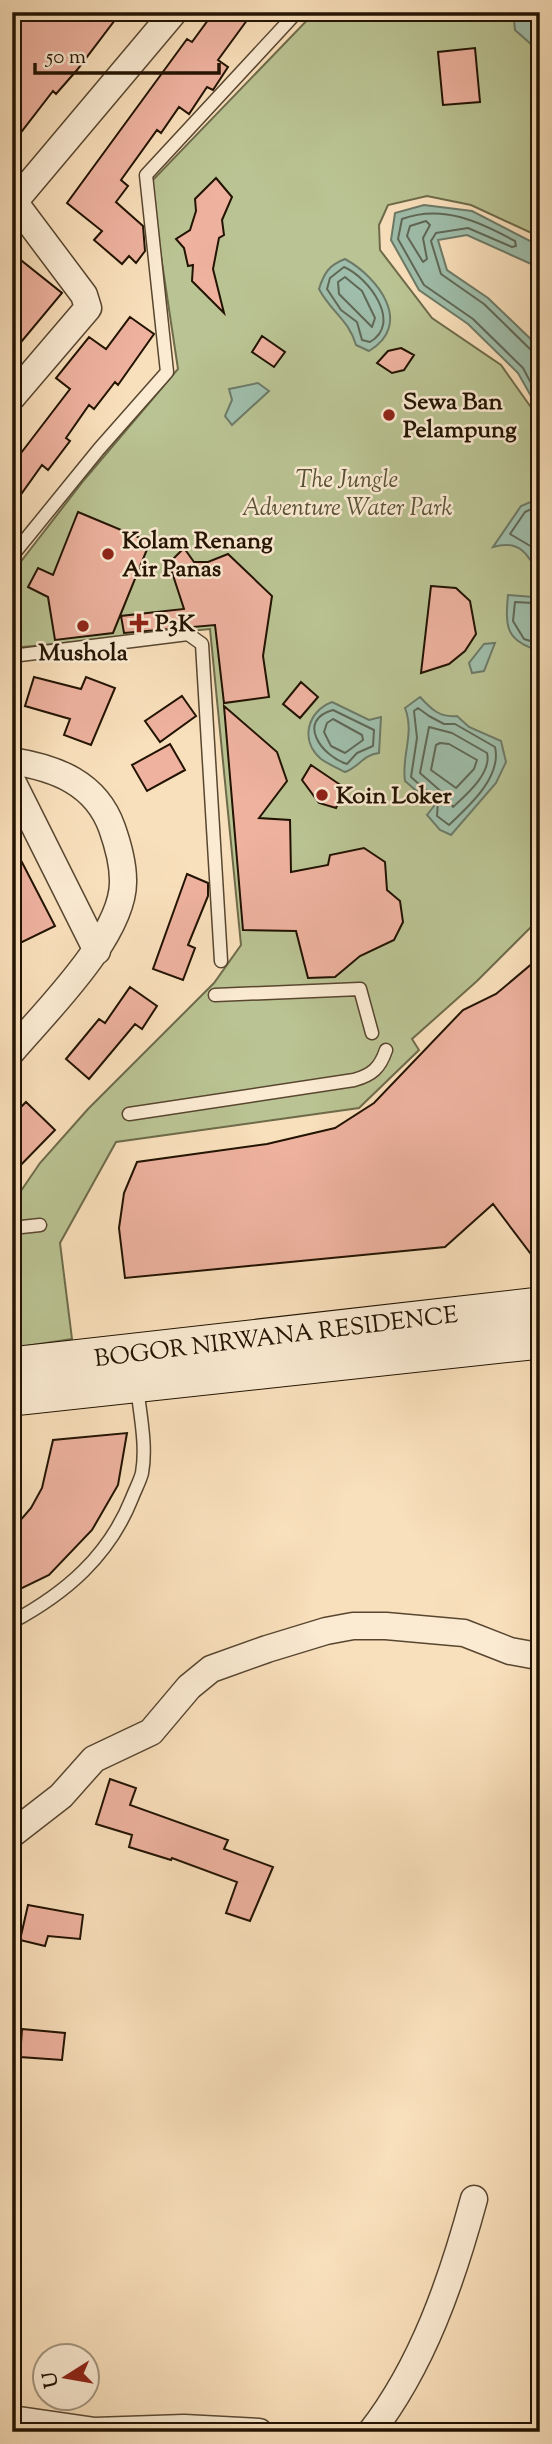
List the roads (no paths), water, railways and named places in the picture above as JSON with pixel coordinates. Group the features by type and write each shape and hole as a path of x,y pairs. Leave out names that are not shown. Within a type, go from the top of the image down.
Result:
{"street":[{"path":"12,397 88,308 84,295 14,200 174,12"},
{"path":"12,761 41,766 83,785 104,808 120,853 124,882 119,907 97,951 12,1051"},
{"path":"12,781 97,951"},
{"name":"BOGOR NIRWANA RESIDENCE","path":"12,1397 52,1378 135,1368 540,1306"},
{"name":"BOGOR NIRWANA RESIDENCE","path":"135,1368 540,1340"},
{"name":"BOGOR NIRWANA RESIDENCE","path":"12,1366 52,1378"},
{"path":"12,1834 61,1796 94,1759 151,1732 189,1687 211,1668 326,1631 374,1626 464,1633 510,1651 532,1655 540,1652"},
{"path":"371,2432 429,2333 446,2289 474,2199"},
{"path":"12,2419 95,2431 184,2428 259,2432"}],"lane":[{"path":"12,556 99,449 167,372 146,175 297,12"},
{"path":"12,656 188,634 202,643 221,961"},
{"path":"215,995 360,989 372,1033"},
{"path":"129,1114 354,1080 369,1075 381,1065 386,1050"},
{"path":"12,1228 40,1225"},
{"path":"12,1622 52,1600 97,1559 120,1527 142,1473 143,1437 135,1368"}],"water":[{"path":"540,12 540,69 532,45 515,30 514,20"},
{"path":"424,205 472,211 540,246 540,268 467,235 438,240 447,270 488,298 540,348 540,412 518,373 468,324 419,290 391,240 395,213"},
{"path":"345,259 369,277 379,289 390,315 389,328 382,340 369,351 356,345 349,329 319,289 328,270"},
{"path":"258,383 269,391 232,425 225,416 232,400 229,389"},
{"path":"540,498 540,577 532,562 517,547 493,547 521,506"},
{"path":"540,583 540,651 514,638 507,616 508,595 533,597"},
{"path":"495,643 484,671 472,673 469,663 484,644"},
{"path":"420,697 436,712 457,716 469,727 501,741 506,762 496,783 451,835 440,830 427,815 434,806 405,781 409,727 405,708"},
{"path":"332,702 369,720 381,717 379,753 369,756 345,772 321,759 314,751 308,735 312,719 317,712"}],"place":[{"name":"Sewa Ban Pelampung","path":"389,415"},
{"name":"Kolam Renang Air Panas","path":"108,554"},
{"name":"P3K","path":"139,623"},
{"name":"Mushola","path":"83,626"},
{"name":"Koin Loker","path":"322,795"}],"park label":[{"name":"The Jungle Adventure Water Park","path":"347,493"}]}
